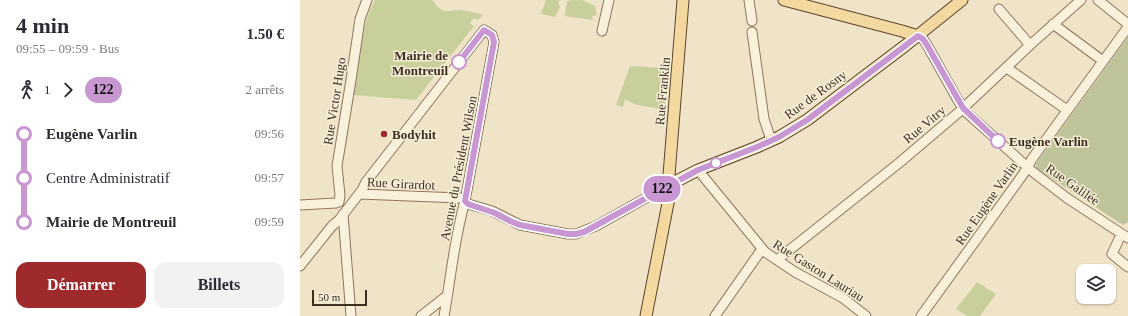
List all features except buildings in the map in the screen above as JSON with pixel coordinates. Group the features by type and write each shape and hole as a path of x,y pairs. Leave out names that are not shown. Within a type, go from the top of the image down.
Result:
{"main road":[{"name":"Rue Franklin","path":"646,316 669,198 669,175 683,0"},
{"path":"784,0 918,36"},
{"name":"Rue de Rosny","path":"670,185 698,170 779,137 807,120 918,36 956,2"}],"street":[{"name":"Rue Victor Hugo","path":"351,315 337,166 360,19 367,0"},
{"path":"602,31 609,0"},
{"path":"749,0 752,21"},
{"name":"Rue Vitry","path":"777,260 898,163 963,108 1030,45 1081,0"},
{"path":"1098,0 1128,25"},
{"path":"1000,9 1030,45"},
{"path":"1054,24 1103,61"},
{"name":"Rue Eugène Varlin","path":"922,316 1128,25"},
{"name":"Avenue du Président Wilson","path":"365,184 484,30 492,35 494,42 450,276 444,316"},
{"path":"752,32 764,119 771,140"},
{"name":"Rue Galilée","path":"918,36 923,39 927,45 967,113 1028,167 1067,198 1124,238"},
{"path":"1006,68 1067,110"},
{"name":"Rue Gaston Lauriau","path":"698,170 762,249 794,272 843,298 866,316"},
{"path":"300,266 332,226 339,220 342,207 359,188 365,184"},
{"path":"342,207 359,194 365,184"},
{"name":"Rue Girardot","path":"359,194 460,198 468,204 495,213 520,225 568,234 576,234 596,226 670,185"},
{"path":"300,205 336,203 342,207"},
{"path":"1124,238 1112,254 1128,267"},
{"path":"715,316 762,249"},
{"path":"421,316 447,297"}],"green space":[{"path":"375,0 433,0 440,9 446,11 461,10 483,15 478,20 474,18 470,23 474,26 416,100 353,95 363,34"},
{"path":"546,0 561,0 558,2 560,7 555,17 541,14"},
{"path":"582,0 595,6 597,15 592,16 593,20 565,16 567,1"},
{"path":"1128,37 1128,222 1123,225 1036,168 1036,164"},
{"path":"630,66 664,68 663,94 666,94 665,110 634,104 625,99 623,107 616,105"},
{"path":"977,282 996,294 980,316 967,316 956,309"}],"bus line":[{"name":"122","path":"459,62 484,30 492,35 494,42 465,201 468,204 495,213 520,225 568,234 584,232 698,170 779,137 807,120 918,36 923,39 927,45 963,108 998,141"}],"place":[{"name":"Mairie de Montreuil","path":"459,62"},
{"name":"Bodyhit","path":"384,134"},
{"name":"Eugène Varlin","path":"998,141"}]}
